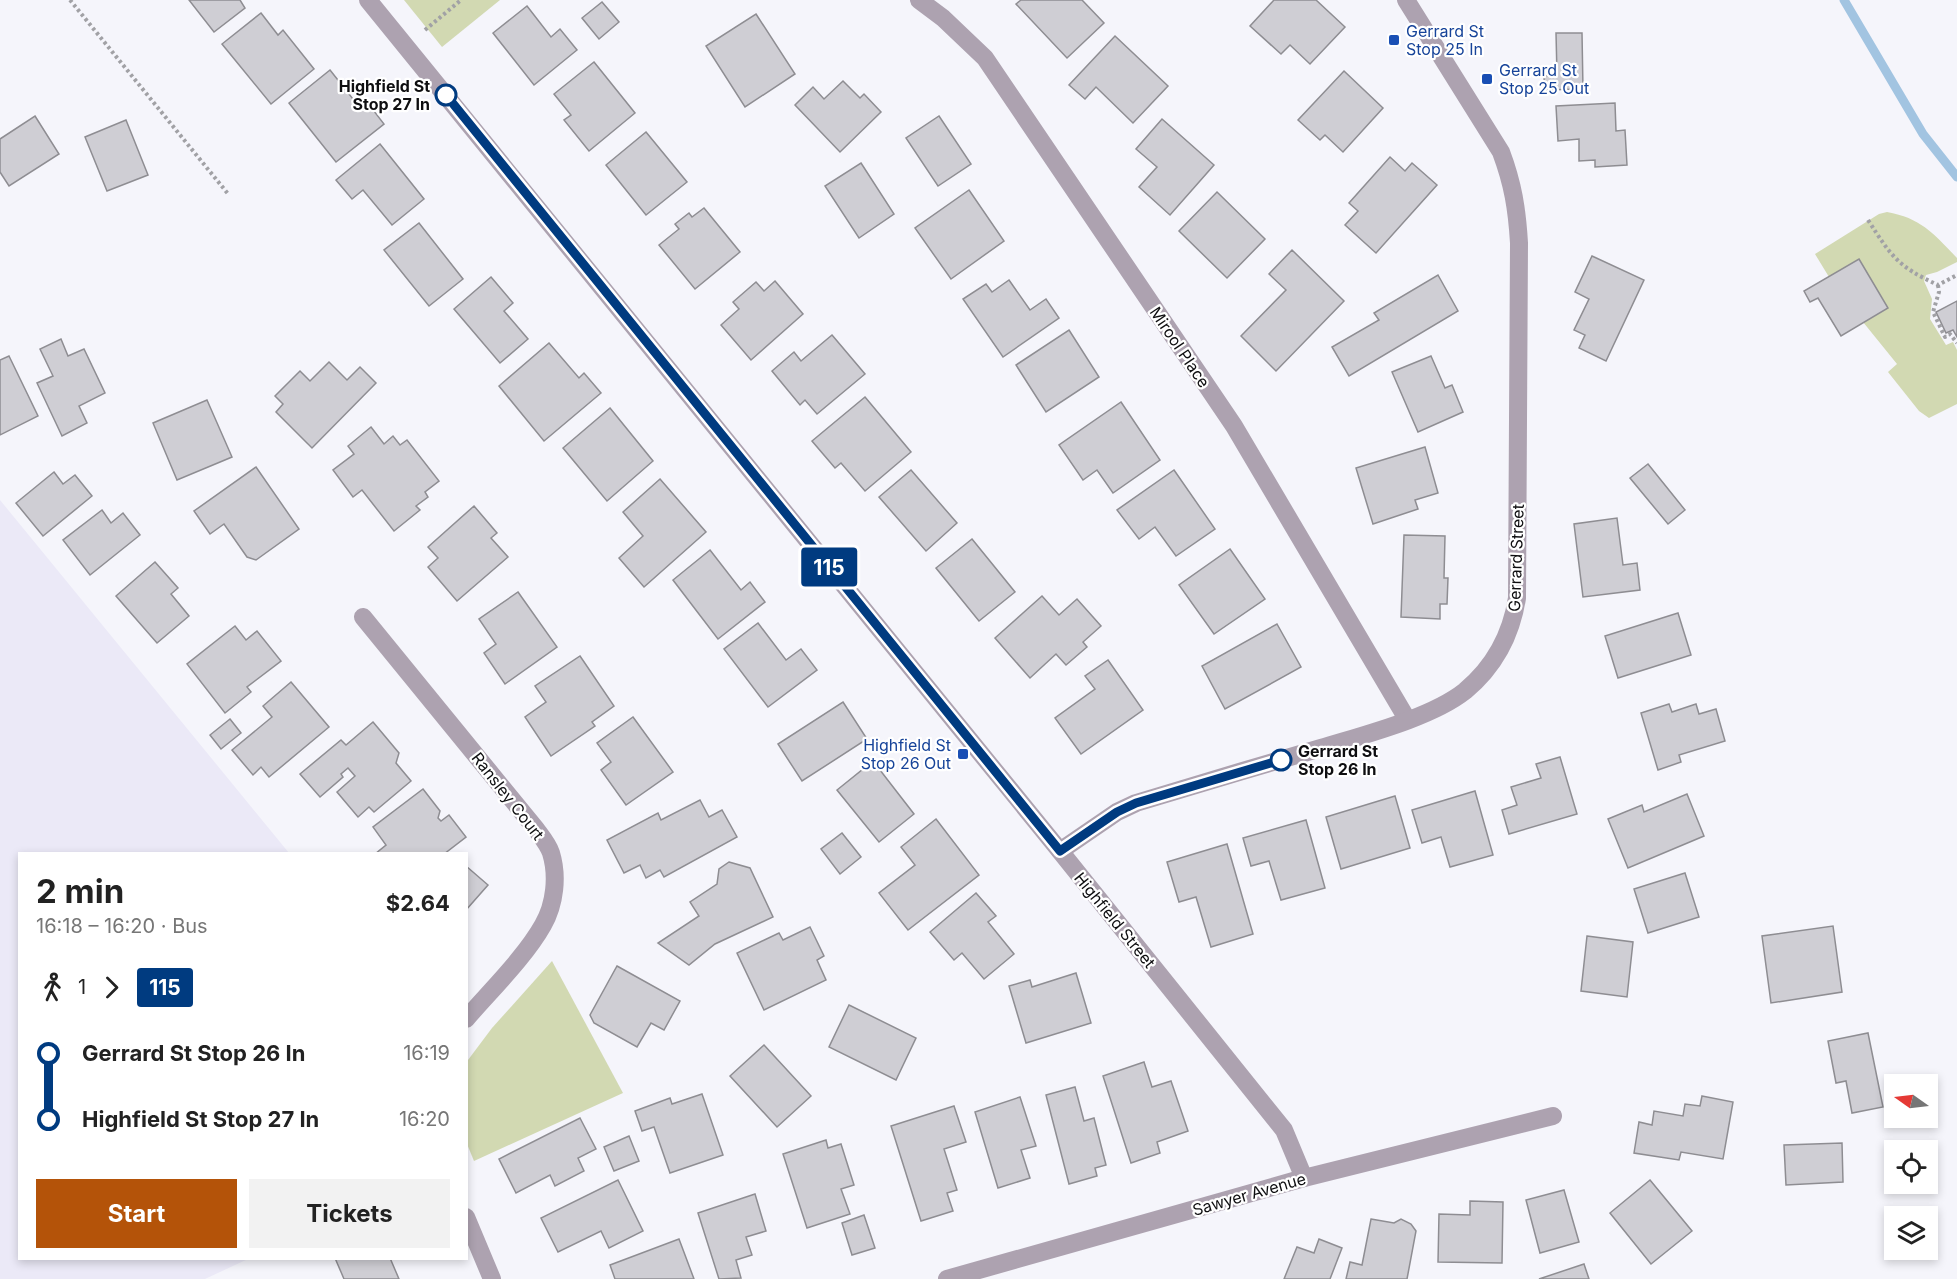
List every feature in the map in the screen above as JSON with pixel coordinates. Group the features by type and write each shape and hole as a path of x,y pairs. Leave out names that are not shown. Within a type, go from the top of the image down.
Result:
{"street":[{"name":"Highfield Street","path":"368,0 1284,1130 1304,1178"},
{"name":"Mirool Place","path":"919,0 943,18 985,58 1005,87 1234,426 1407,719"},
{"name":"Gerrard Street","path":"1060,851 1117,812 1136,803 1368,734 1442,706 1464,691 1495,660 1513,622 1517,598 1519,243 1517,206 1511,177 1501,152 1406,0"},
{"name":"Ransley Court","path":"363,617 536,829 550,850 555,873 553,901 543,925 524,952 468,1016"},
{"name":"Sawyer Avenue","path":"947,1279 1304,1178 1553,1116"},
{"path":"468,1221 492,1279"}],"path":[{"path":"70,0 229,195"},
{"path":"406,46 461,0"},
{"path":"1868,220 1899,264 1938,285"},
{"path":"1938,285 1957,275"},
{"path":"1938,285 1939,292 1933,312 1945,337 1950,334 1957,343"}],"shaded area":[{"path":"0,500 288,852 18,852 18,1260 246,1260 205,1279 0,1279"}],"green space":[{"path":"404,0 500,0 442,47"},
{"path":"1887,212 1909,218 1926,228 1957,258 1957,262 1926,275 1924,281 1932,299 1930,319 1946,345 1953,342 1957,350 1957,404 1929,418 1919,411 1888,372 1897,364 1863,322 1887,307 1859,259 1829,277 1815,254 1879,214"},
{"path":"552,961 623,1093 474,1161 468,1146 468,1060 492,1028"}],"building":[{"path":"189,0 240,0 245,8 214,32"},
{"path":"1021,0 1082,0 1104,23 1067,58 1016,4"},
{"path":"1274,0 1316,0 1345,27 1310,64 1290,45 1281,54 1250,26"},
{"path":"602,2 619,22 599,39 582,18"},
{"path":"527,6 551,37 560,29 577,50 534,85 493,33"},
{"path":"261,13 278,35 283,30 314,69 271,104 222,44"},
{"path":"756,14 795,74 745,107 706,46"},
{"path":"1556,33 1582,33 1583,89 1544,90 1544,76 1557,75"},
{"path":"1115,36 1168,86 1133,123 1096,87 1085,99 1069,85"},
{"path":"594,62 635,113 589,151 564,120 571,115 554,94"},
{"path":"330,70 360,108 367,102 384,124 336,162 289,103"},
{"path":"1344,71 1383,108 1343,152 1325,135 1320,140 1298,120"},
{"path":"843,81 860,98 864,94 881,112 840,152 795,105 813,87 824,99"},
{"path":"1615,103 1616,131 1625,130 1627,165 1595,167 1595,160 1579,161 1579,139 1558,141 1556,106"},
{"path":"35,116 59,154 9,186 0,172 0,139"},
{"path":"939,116 971,164 938,186 906,138"},
{"path":"1162,119 1214,165 1170,215 1139,187 1157,167 1136,149"},
{"path":"126,120 148,175 107,191 85,137"},
{"path":"646,132 687,182 646,215 606,165"},
{"path":"380,144 424,199 392,225 363,190 352,199 336,180"},
{"path":"1390,157 1405,171 1412,163 1437,185 1376,253 1345,225 1358,211 1349,203"},
{"path":"861,163 894,214 859,238 825,186"},
{"path":"969,190 1004,241 951,279 915,228"},
{"path":"1217,192 1265,239 1227,278 1179,231"},
{"path":"704,208 740,252 695,289 659,245 679,229 675,224 689,213 692,217"},
{"path":"419,223 463,279 429,306 384,250"},
{"path":"1292,250 1344,301 1276,371 1241,336 1286,290 1269,274"},
{"path":"1592,256 1644,280 1606,361 1579,348 1585,335 1574,330 1589,299 1575,292"},
{"path":"1859,259 1888,308 1841,336 1818,298 1810,302 1804,291"},
{"path":"1438,275 1458,311 1349,376 1332,347 1379,320 1374,313"},
{"path":"491,277 513,303 504,311 528,339 500,363 454,309"},
{"path":"1009,280 1030,310 1046,299 1059,318 1003,357 963,299 986,284 992,292"},
{"path":"775,281 803,314 751,360 721,325 739,309 733,302 756,282 764,291"},
{"path":"1957,301 1957,337 1953,330 1946,333 1936,312"},
{"path":"1069,330 1099,377 1046,412 1016,365"},
{"path":"832,335 865,374 817,414 805,400 800,405 772,371 794,352 801,361"},
{"path":"61,339 68,356 84,349 105,393 79,406 87,423 62,436 37,383 53,376 40,349"},
{"path":"549,343 579,378 584,373 601,393 544,441 499,386"},
{"path":"9,356 38,416 0,435 0,360"},
{"path":"1431,356 1445,388 1452,385 1463,412 1418,432 1392,372"},
{"path":"329,362 347,380 360,367 376,383 312,448 276,412 283,404 275,396 300,371 310,381"},
{"path":"865,397 911,452 865,491 841,463 835,468 812,441"},
{"path":"207,400 232,457 177,480 153,423"},
{"path":"1121,402 1160,460 1113,493 1097,470 1083,480 1059,445"},
{"path":"610,408 653,461 607,501 563,448"},
{"path":"371,427 384,444 393,436 400,445 407,440 439,481 425,492 428,497 416,506 420,510 394,531 362,490 353,497 333,470 354,454 348,446"},
{"path":"1425,447 1438,493 1415,500 1418,509 1373,524 1356,468"},
{"path":"1648,464 1685,510 1668,524 1630,478"},
{"path":"256,467 299,529 256,560 247,557 224,524 210,534 194,511"},
{"path":"911,470 957,523 926,551 879,497"},
{"path":"1174,470 1215,529 1176,556 1155,527 1139,539 1117,510"},
{"path":"54,472 63,484 75,475 92,496 43,536 16,503"},
{"path":"660,479 706,532 644,587 619,558 643,536 623,512"},
{"path":"474,506 497,533 491,538 508,557 457,601 428,567 438,558 428,547"},
{"path":"102,510 111,523 123,513 140,535 90,575 63,540"},
{"path":"1617,518 1623,565 1637,563 1640,590 1583,597 1574,524"},
{"path":"1404,535 1445,536 1444,578 1448,578 1447,604 1440,604 1440,619 1401,617"},
{"path":"972,539 1015,592 979,621 936,568"},
{"path":"1230,549 1265,599 1214,634 1179,585"},
{"path":"710,550 741,590 750,582 765,602 718,639 673,580"},
{"path":"155,562 178,588 171,594 189,616 157,643 116,596"},
{"path":"518,592 557,647 505,684 484,653 496,644 479,619"},
{"path":"1042,596 1059,615 1077,599 1101,626 1083,642 1087,647 1066,665 1056,654 1030,678 995,638"},
{"path":"1678,613 1691,655 1618,678 1605,636"},
{"path":"758,623 786,660 801,649 817,670 768,707 724,649"},
{"path":"1277,624 1301,667 1225,709 1202,666"},
{"path":"235,626 246,640 257,631 281,661 247,687 251,692 225,713 187,664"},
{"path":"580,656 614,706 592,722 595,726 551,756 525,717 546,702 535,686"},
{"path":"1108,660 1143,710 1081,754 1055,718 1095,689 1085,676"},
{"path":"291,682 329,727 269,777 261,767 253,775 232,750 272,717 263,706"},
{"path":"843,702 867,739 802,781 778,744"},
{"path":"1669,704 1672,712 1696,704 1699,714 1716,709 1725,741 1679,755 1681,762 1658,770 1641,713"},
{"path":"633,717 673,772 626,805 601,770 611,762 597,743"},
{"path":"230,719 241,733 221,749 210,735"},
{"path":"373,722 399,753 396,763 411,781 374,812 369,807 358,817 337,792 355,776 348,768 341,774 343,777 320,797 300,774 341,740 346,745"},
{"path":"1560,757 1577,814 1509,834 1502,810 1517,805 1511,787 1541,778 1536,764"},
{"path":"873,761 914,814 879,842 837,790"},
{"path":"423,789 440,811 438,818 441,821 449,815 466,837 447,852 377,852 386,845 373,827"},
{"path":"1475,791 1493,855 1450,867 1441,837 1422,843 1412,810"},
{"path":"1687,794 1704,836 1628,868 1608,819 1642,805 1644,812"},
{"path":"1395,796 1410,848 1341,869 1326,817"},
{"path":"700,800 709,817 722,810 737,837 664,877 660,870 646,878 640,865 624,873 607,840 658,813 661,820"},
{"path":"936,819 979,875 908,930 879,893 915,865 901,847"},
{"path":"1306,820 1325,888 1281,900 1269,861 1251,866 1243,838"},
{"path":"842,833 861,857 840,874 821,849"},
{"path":"1227,844 1253,934 1211,947 1196,897 1179,902 1167,862"},
{"path":"729,862 750,868 773,917 715,944 689,965 658,943 699,916 690,902 717,884 719,869"},
{"path":"468,868 488,885 468,908"},
{"path":"1685,873 1699,917 1648,933 1634,889"},
{"path":"976,893 996,916 988,922 1014,954 984,979 962,953 954,960 930,932"},
{"path":"1833,926 1842,992 1771,1003 1762,936"},
{"path":"810,927 824,956 817,960 826,980 764,1010 737,953 779,933 783,940"},
{"path":"1587,936 1633,942 1627,997 1581,991"},
{"path":"617,966 680,1001 664,1030 651,1023 637,1047 594,1023 590,1015"},
{"path":"1076,973 1091,1023 1026,1043 1009,986 1030,980 1032,987"},
{"path":"849,1005 916,1038 896,1080 829,1047"},
{"path":"1868,1033 1883,1107 1852,1113 1846,1081 1836,1083 1828,1041"},
{"path":"764,1045 811,1096 777,1127 730,1076"},
{"path":"1144,1062 1152,1087 1171,1081 1188,1131 1157,1142 1160,1153 1131,1163 1103,1076"},
{"path":"1075,1087 1084,1121 1094,1118 1106,1165 1095,1168 1097,1176 1069,1184 1046,1095"},
{"path":"702,1094 723,1155 670,1173 654,1127 642,1131 635,1111 670,1098 672,1104"},
{"path":"1702,1096 1733,1102 1723,1159 1681,1152 1679,1160 1634,1153 1639,1122 1652,1125 1654,1111 1683,1116 1685,1104 1700,1106"},
{"path":"1020,1097 1036,1146 1021,1150 1030,1178 998,1188 975,1112"},
{"path":"954,1106 966,1142 944,1149 957,1190 947,1193 953,1211 921,1221 891,1126"},
{"path":"580,1118 596,1149 578,1158 584,1171 555,1186 550,1175 516,1193 499,1159"},
{"path":"629,1136 639,1161 614,1171 604,1147"},
{"path":"826,1140 828,1148 841,1144 854,1185 841,1189 850,1214 807,1228 783,1154"},
{"path":"1842,1143 1843,1182 1786,1185 1784,1145"},
{"path":"618,1180 643,1231 609,1248 601,1231 558,1252 541,1218"},
{"path":"1650,1180 1692,1231 1651,1264 1610,1213"},
{"path":"1564,1190 1579,1242 1540,1253 1526,1200"},
{"path":"755,1194 766,1231 746,1237 752,1255 736,1260 741,1278 719,1279 698,1213"},
{"path":"1470,1201 1503,1202 1502,1263 1438,1262 1439,1214 1470,1215"},
{"path":"864,1215 875,1248 852,1255 842,1223"},
{"path":"1371,1219 1394,1223 1401,1219 1411,1224 1416,1231 1407,1279 1346,1279 1350,1262 1362,1265"},
{"path":"679,1239 694,1279 615,1279 610,1265"},
{"path":"1319,1239 1342,1248 1330,1279 1284,1279 1297,1247 1314,1253"},
{"path":"336,1260 391,1260 399,1279 344,1279"},
{"path":"1584,1264 1589,1279 1539,1279"}],"waterway":[{"path":"1844,0 1923,134 1957,177"}],"bus line":[{"name":"115","path":"446,95 1060,851 1117,812 1136,803 1281,760"}],"place":[{"name":"Gerrard St Stop 25 In","path":"1394,40"},
{"name":"Gerrard St Stop 25 Out","path":"1487,79"},
{"name":"Highfield St Stop 27 In","path":"446,95"},
{"name":"Highfield St Stop 26 Out","path":"963,754"},
{"name":"Gerrard St Stop 26 In","path":"1281,760"}]}
